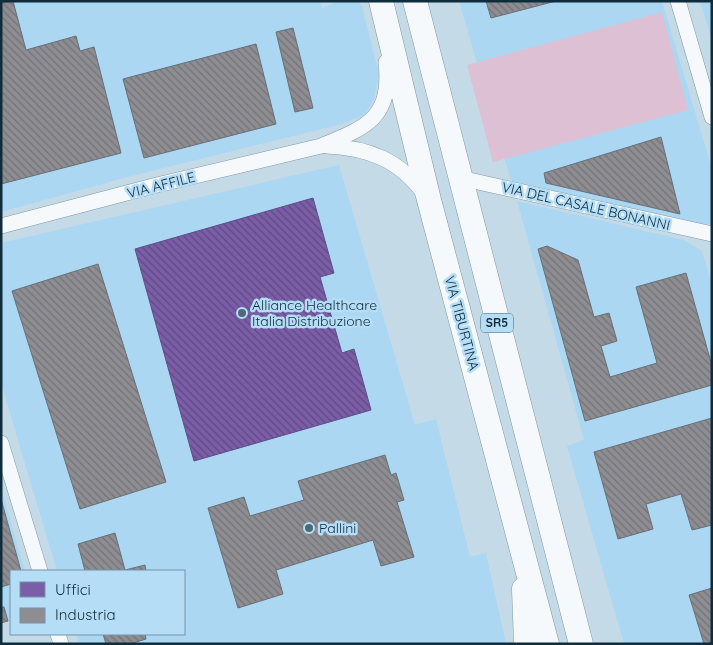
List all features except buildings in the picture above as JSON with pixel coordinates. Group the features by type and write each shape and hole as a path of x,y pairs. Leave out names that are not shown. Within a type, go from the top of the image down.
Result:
{"main road":[{"name":"VIA TIBURTINA","path":"380,1 429,200 548,644"},
{"name":"SR5","path":"416,1 581,644"},
{"path":"526,560 524,606 526,644"}],"street":[{"name":"VIA AFFILE","path":"1,226 157,185 320,146 364,126 376,116 385,100 388,81 380,1"},
{"path":"678,1 712,117"},
{"name":"VIA AFFILE","path":"320,146 357,148 386,158 405,172 429,200"},
{"name":"VIA DEL CASALE BONANNI","path":"460,178 712,234"},
{"path":"1,443 40,570"}],"shaded area":[{"path":"1,1 320,1 322,8 338,1 358,1 362,6 379,74 374,99 364,115 342,124 124,178 1,212"},
{"path":"459,1 662,1 712,169 712,223 705,225 512,184"},
{"path":"700,1 712,1 712,41"},
{"path":"662,12 688,110 493,162 467,65"},
{"path":"339,165 415,425 436,419 470,557 486,553 506,644 79,644 76,635 185,635 185,570 57,570 1,383 1,243"},
{"path":"517,201 684,240 702,251 712,284 712,644 624,644 567,446 584,440"},
{"path":"1,489 25,570 10,570 10,617 8,621 1,623"}],"place":[{"name":"Alliance Healthcare Italia Distribuzione","path":"242,313"},
{"name":"Pallini","path":"309,528"}]}
